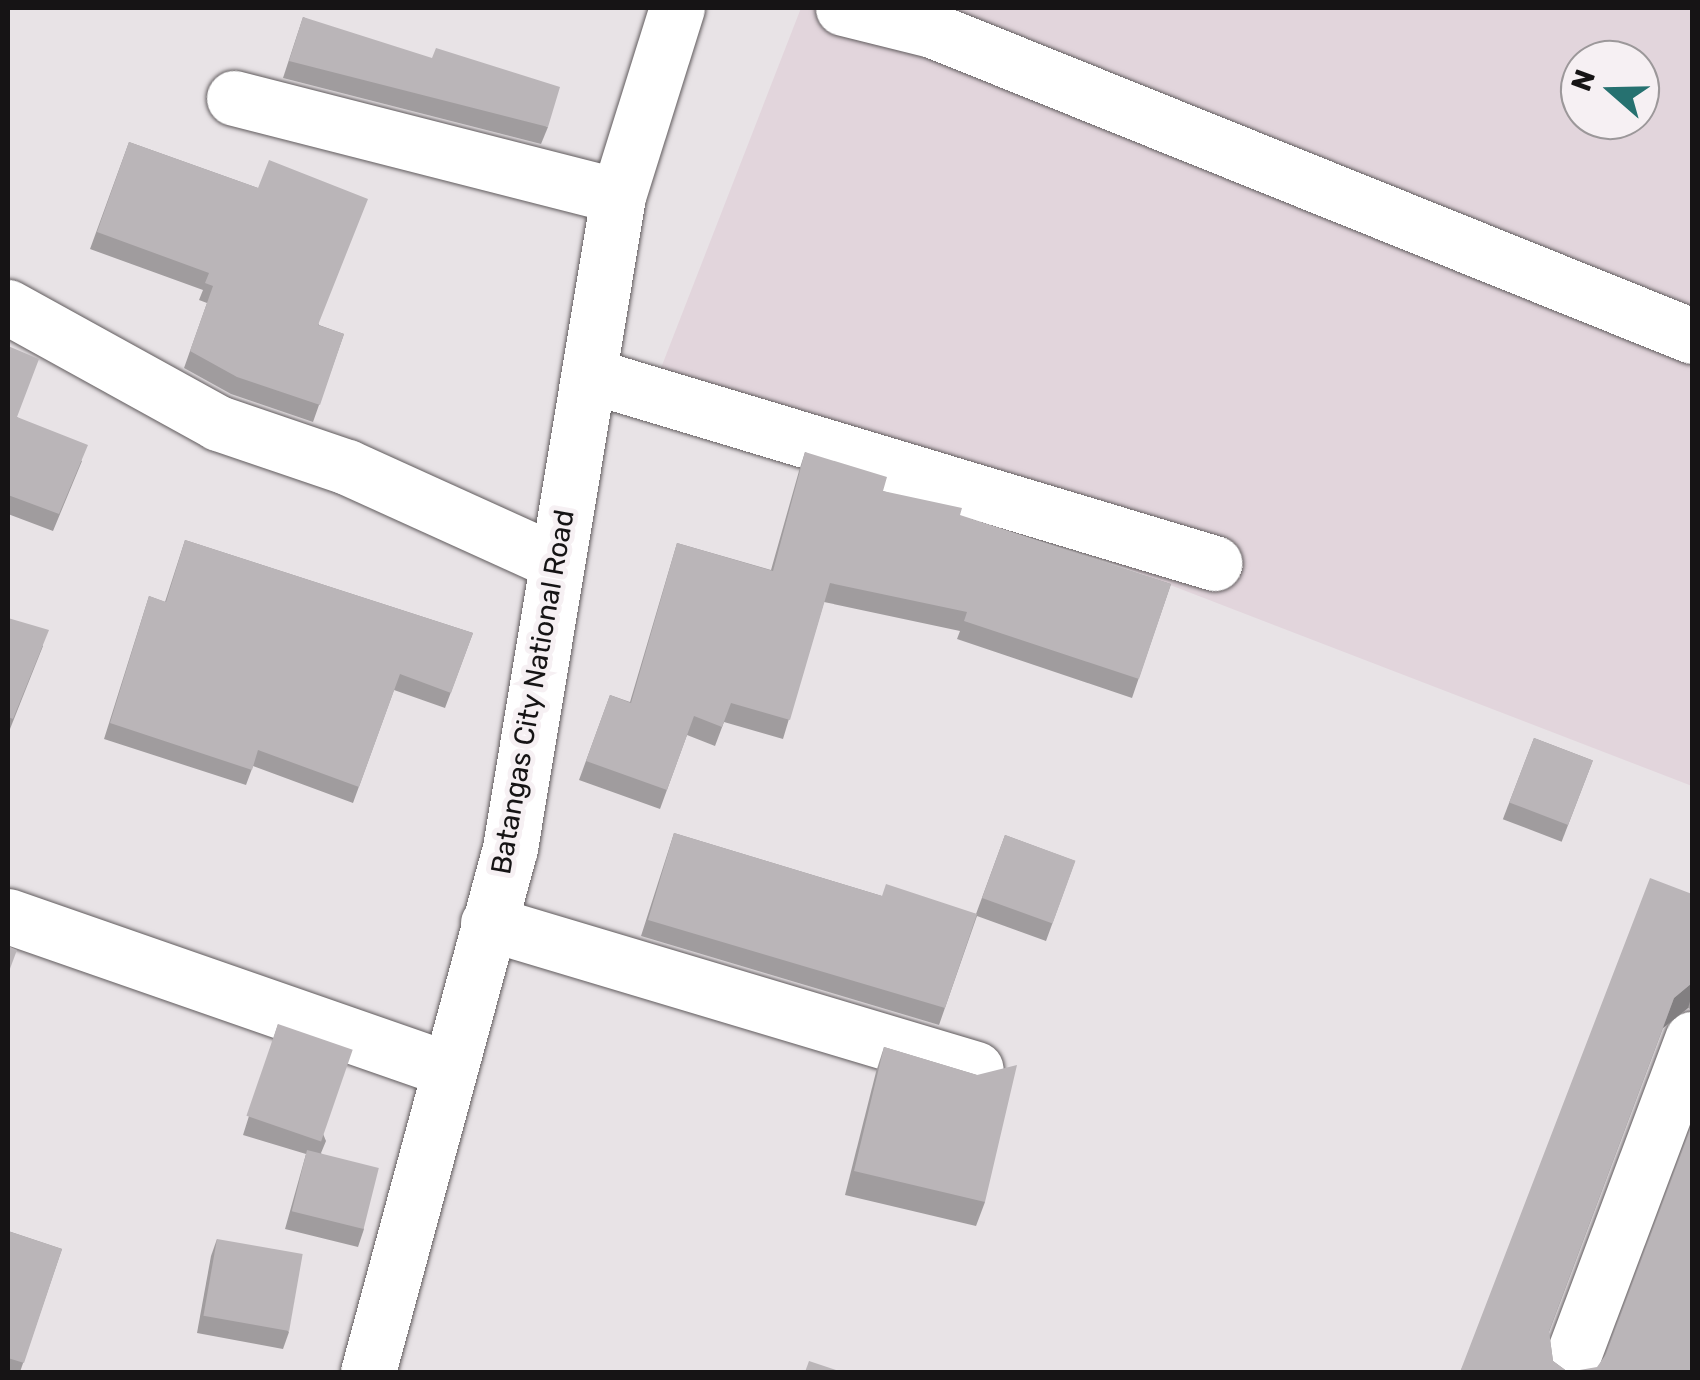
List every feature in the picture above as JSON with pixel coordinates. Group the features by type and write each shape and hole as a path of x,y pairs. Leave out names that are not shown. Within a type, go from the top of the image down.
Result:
{"street":[{"name":"Batangas City National Road","path":"368,1372 510,848 554,561 592,376 618,196 676,8"},
{"path":"844,8 936,19 1692,336"},
{"path":"234,98 618,196"},
{"path":"8,307 218,423 346,467 554,561"},
{"path":"592,376 1214,563"},
{"path":"8,916 448,1070"},
{"path":"488,923 976,1069"},
{"path":"1567,1372 1692,1039"}],"shaded area":[{"path":"801,8 1692,8 1692,786 654,386"}],"building":[{"path":"303,17 432,58 436,48 560,87 548,127 289,61"},
{"path":"129,142 258,188 269,160 368,199 318,325 344,334 320,405 237,377 190,351 213,286 205,283 209,273 97,232"},
{"path":"8,346 39,359 17,417 88,445 59,514 8,495"},
{"path":"805,452 887,477 883,491 962,508 960,515 1171,584 1139,679 964,621 967,612 830,583 790,720 731,703 722,727 694,716 667,790 586,761 610,695 631,703 677,543 773,571"},
{"path":"185,540 473,633 451,693 400,674 359,787 258,750 252,770 110,723 149,596 166,602"},
{"path":"8,618 49,630 13,719 8,717"},
{"path":"1534,738 1593,761 1568,825 1509,802"},
{"path":"674,833 882,896 886,884 977,914 945,1008 648,920"},
{"path":"1005,835 1075,861 1053,924 982,898"},
{"path":"1650,878 1692,894 1692,983 1674,998 1549,1331 1553,1361 1568,1372 1460,1372"},
{"path":"8,946 17,950 8,974"},
{"path":"278,1024 353,1050 321,1141 246,1116"},
{"path":"884,1047 977,1075 1017,1065 985,1202 854,1171"},
{"path":"1692,1126 1692,1372 1568,1372 1597,1367 1607,1353"},
{"path":"307,1150 379,1168 364,1229 292,1211"},
{"path":"8,1231 62,1249 24,1363 8,1358"},
{"path":"217,1239 303,1254 289,1331 203,1316"},
{"path":"809,1361 842,1372 805,1372"}]}
